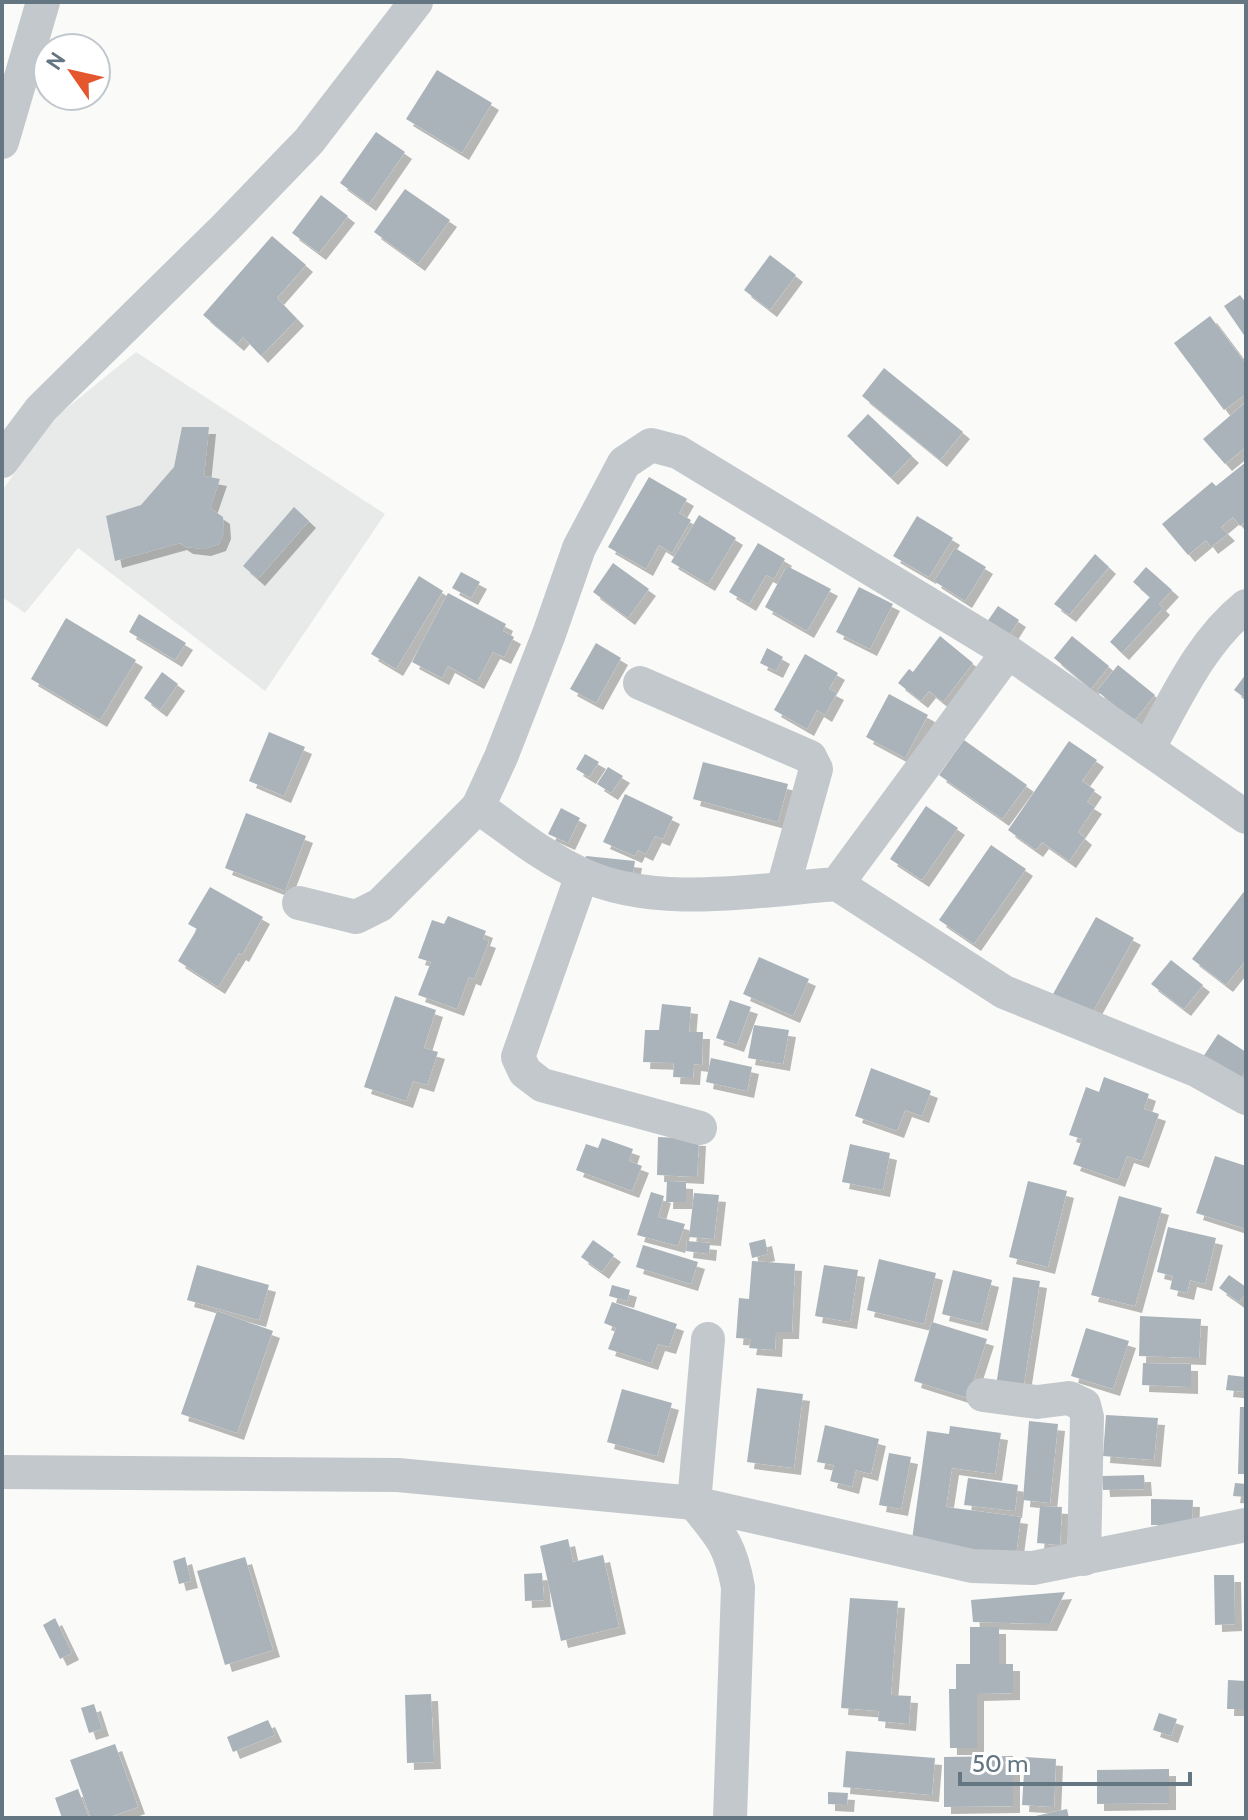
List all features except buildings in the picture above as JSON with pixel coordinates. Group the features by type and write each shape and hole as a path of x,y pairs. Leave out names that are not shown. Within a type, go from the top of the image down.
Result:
{"street":[{"path":"2,142 43,2"},
{"path":"2,461 41,409 309,141 416,2"},
{"path":"299,903 356,917 380,905 478,807 549,634 579,548 624,463 651,445 678,452 1008,652 1246,817"},
{"path":"1148,749 1211,641 1224,624 1246,606"},
{"path":"837,884 1008,652"},
{"path":"640,683 810,757 816,769 783,888"},
{"path":"478,807 547,856 582,875 629,889 678,894 837,884 1004,992 1196,1070 1246,1098"},
{"path":"582,875 518,1057 525,1072 542,1085 700,1128"},
{"path":"708,1339 694,1503 724,1539 733,1557 738,1587 730,1818"},
{"path":"983,1395 1037,1402 1069,1398 1084,1405 1087,1417 1084,1559"},
{"path":"2,1472 398,1475 694,1503 972,1566 1033,1568 1246,1525"}],"shaded area":[{"path":"136,352 385,514 265,691 78,548 25,613 2,597 2,491 52,420"}]}
